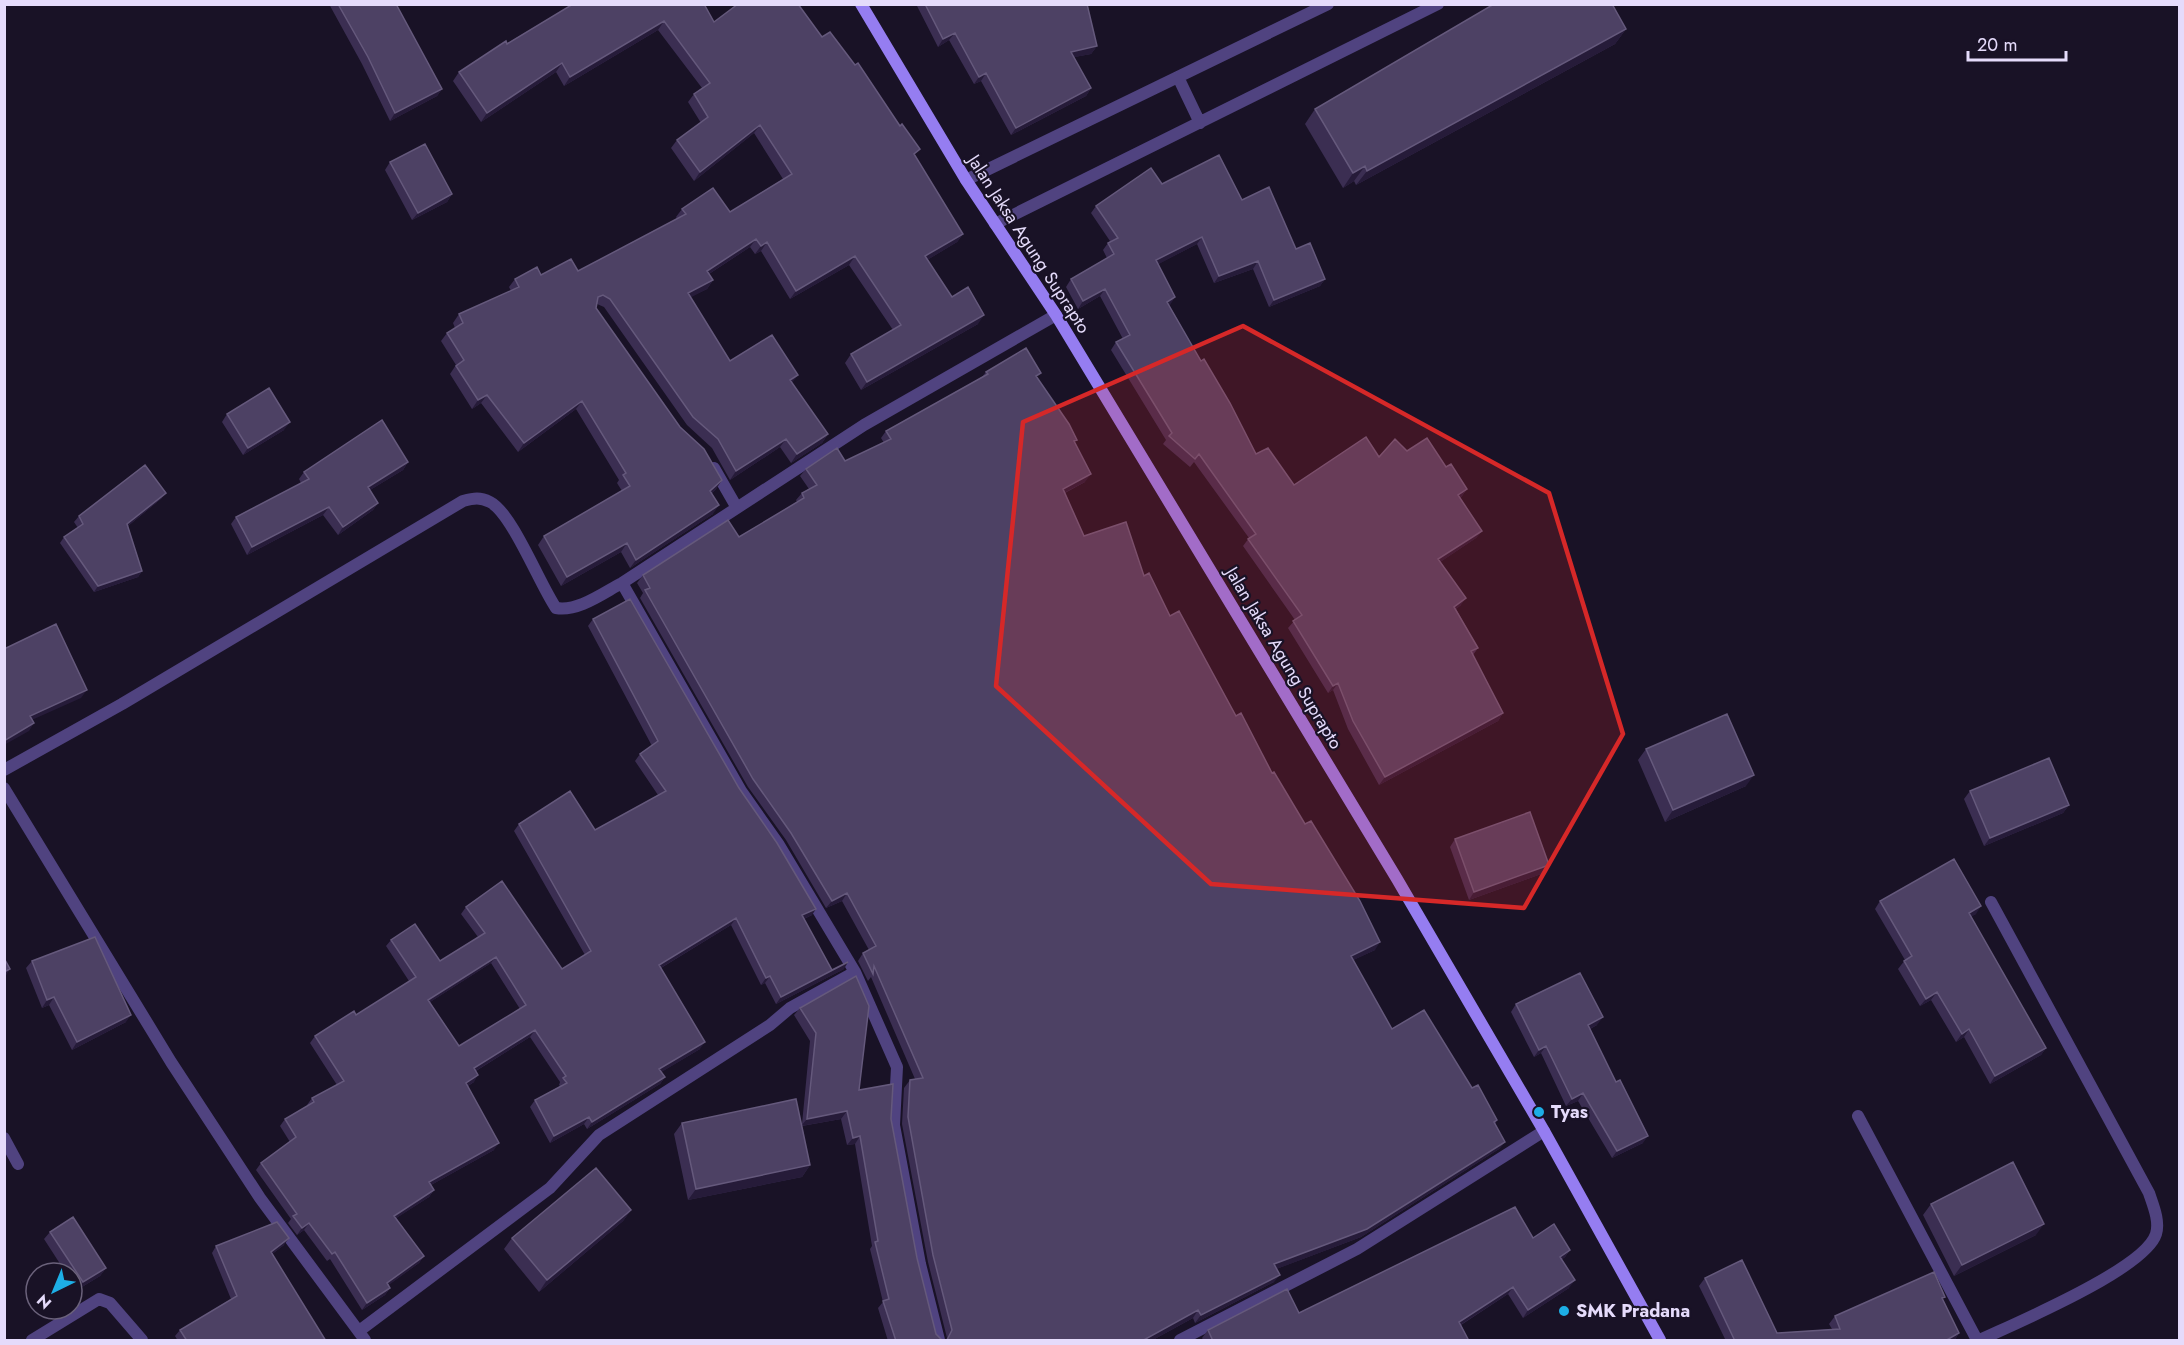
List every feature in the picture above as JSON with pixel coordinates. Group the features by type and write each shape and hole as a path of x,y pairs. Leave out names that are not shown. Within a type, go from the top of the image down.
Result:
{"main road":[{"name":"Jalan Jaksa Agung Suprapto","path":"861,4 966,180 1056,315 1397,879 1544,1131 1660,1341"}],"street":[{"path":"966,180 1328,4"},
{"path":"995,224 1438,4"},
{"path":"1178,77 1200,123"},
{"path":"4,770 122,704 464,501 476,498 492,503 507,519 556,608 567,610 579,605 622,583 864,425 1056,315"},
{"path":"705,452 737,508"},
{"path":"622,583 741,791 779,845 855,972 897,1067 894,1125 920,1264 939,1341"},
{"path":"4,788 159,1042 260,1198 362,1336 550,1188 599,1136 770,1025 790,1008 855,972"},
{"path":"1858,1116 1979,1341 2105,1279 2144,1251 2156,1234 2156,1215 2149,1193 1991,902"},
{"path":"1180,1341 1357,1249 1544,1131"},
{"path":"4,1138 18,1164"},
{"path":"32,1341 99,1299 110,1303 142,1341"}],"highlighted area":[{"path":"1243,326 1549,493 1623,734 1524,908 1211,884 996,686 1023,422"}],"building":[{"path":"338,4 396,4 442,89 395,113 368,57"},
{"path":"573,4 704,4 714,22 738,4 798,4 822,37 830,32 855,65 858,63 900,126 902,124 920,149 914,154 963,234 925,256 952,297 968,287 984,315 867,382 851,354 901,325 855,256 796,291 767,242 761,246 756,239 707,271 713,280 688,293 730,361 772,335 798,375 790,380 828,434 797,454 786,439 736,471 718,439 693,417 610,299 603,295 598,297 596,308 680,427 704,449 722,480 710,491 719,505 636,560 627,543 567,577 544,536 630,486 623,475 626,473 582,401 524,443 487,395 478,400 456,366 464,360 447,333 463,323 459,314 519,287 515,279 537,267 541,275 571,259 578,271 686,214 682,209 713,188 730,212 792,174 760,125 700,172 677,140 708,117 694,94 710,83 664,21 570,77 562,63 487,113 459,72 506,41 507,44"},
{"path":"925,4 1087,4 1097,46 1071,52 1091,88 1016,128 986,73 979,77 955,33 943,39"},
{"path":"1494,4 1612,4 1626,29 1367,171 1365,166 1353,173 1315,109"},
{"path":"425,144 452,194 418,213 390,162"},
{"path":"1219,155 1242,200 1269,187 1296,249 1310,243 1325,279 1274,300 1258,261 1219,276 1202,237 1156,260 1175,297 1167,302 1201,361 1204,359 1230,403 1256,454 1268,448 1294,485 1366,437 1379,457 1395,439 1407,451 1427,438 1446,467 1451,464 1467,489 1458,495 1482,531 1438,559 1466,598 1454,607 1478,648 1471,651 1503,713 1385,777 1353,721 1338,683 1333,686 1293,621 1302,615 1248,539 1256,534 1199,454 1195,459 1169,436 1172,433 1116,342 1130,335 1105,289 1083,301 1071,279 1114,254 1108,243 1118,238 1096,206 1151,168 1162,184"},
{"path":"1026,348 1041,373 1036,376 1069,424 1077,440 1074,441 1091,474 1063,489 1084,536 1126,522 1144,576 1149,573 1170,616 1179,611 1236,716 1241,713 1272,773 1274,772 1305,824 1311,821 1360,901 1380,942 1351,956 1392,1029 1424,1010 1472,1088 1478,1085 1497,1120 1494,1122 1505,1142 1367,1229 1274,1264 1280,1275 1201,1315 1198,1310 1142,1341 896,1341 883,1301 889,1299 875,1242 878,1241 860,1136 853,1138 847,1111 807,1119 816,1033 800,1008 856,976 869,1006 859,1090 893,1084 891,1119 917,1258 936,1334 942,1340 947,1340 952,1330 933,1255 908,1117 910,1080 923,1078 874,966 873,974 863,953 876,946 847,893 832,901 791,833 753,779 645,590 650,588 643,575 728,520 739,537 804,498 802,493 817,485 806,469 837,448 845,461 891,439 886,431 988,374 986,372"},
{"path":"269,388 290,422 248,448 227,414"},
{"path":"382,420 408,462 368,487 378,503 343,527 329,507 252,547 236,517 309,479 304,472"},
{"path":"145,465 166,493 127,524 142,571 98,586 64,537 83,524 79,516"},
{"path":"630,599 739,788 777,843 816,909 802,915 832,970 848,962 781,997 770,976 766,978 736,918 659,965 705,1042 659,1069 665,1077 592,1122 589,1117 554,1136 535,1100 567,1083 563,1078 566,1076 535,1030 474,1068 478,1075 466,1083 499,1143 429,1182 434,1190 394,1216 424,1256 387,1283 390,1288 367,1303 335,1252 332,1254 309,1223 302,1228 293,1216 297,1214 261,1163 296,1137 285,1119 314,1102 312,1098 344,1081 315,1036 354,1011 356,1015 416,977 391,940 415,924 440,961 485,933 466,907 502,881 562,969 591,951 519,824 570,791 595,830 666,791 640,754 658,741 593,619","holes":["496,957 526,1005 459,1046 428,1000"]},
{"path":"56,624 87,690 30,716 34,723 4,741 4,649"},
{"path":"1727,714 1754,775 1673,810 1646,749"},
{"path":"2049,758 2069,805 1990,838 1970,791"},
{"path":"1530,812 1549,865 1474,892 1455,839"},
{"path":"1954,859 1981,906 1969,913 2046,1048 1995,1076 1969,1029 1962,1034 1937,992 1926,999 1904,961 1912,956 1880,901"},
{"path":"95,937 131,1015 77,1042 54,997 47,1000 32,961"},
{"path":"4,958 10,969 4,972"},
{"path":"1580,973 1603,1017 1588,1025 1616,1082 1620,1080 1648,1136 1617,1151 1583,1093 1572,1099 1546,1046 1539,1050 1516,1004"},
{"path":"796,1099 810,1165 696,1189 682,1123"},
{"path":"2013,1162 2044,1224 1962,1265 1931,1204"},
{"path":"596,1168 631,1210 547,1280 512,1238"},
{"path":"1515,1207 1533,1238 1554,1224 1570,1250 1560,1257 1575,1280 1528,1310 1513,1287 1459,1322 1469,1341 1213,1341 1208,1330 1287,1289 1299,1313"},
{"path":"73,1217 106,1268 84,1281 84,1261 69,1261 50,1232"},
{"path":"277,1222 289,1238 271,1252 326,1341 187,1341 180,1330 237,1296 216,1246"},
{"path":"1742,1260 1777,1333 1840,1329 1835,1316 1934,1272 1945,1297 1942,1298 1959,1333 1945,1341 1735,1341 1705,1278"}],"place":[{"name":"Tyas","path":"1539,1112"},
{"name":"SMK Pradana","path":"1564,1311"}]}
